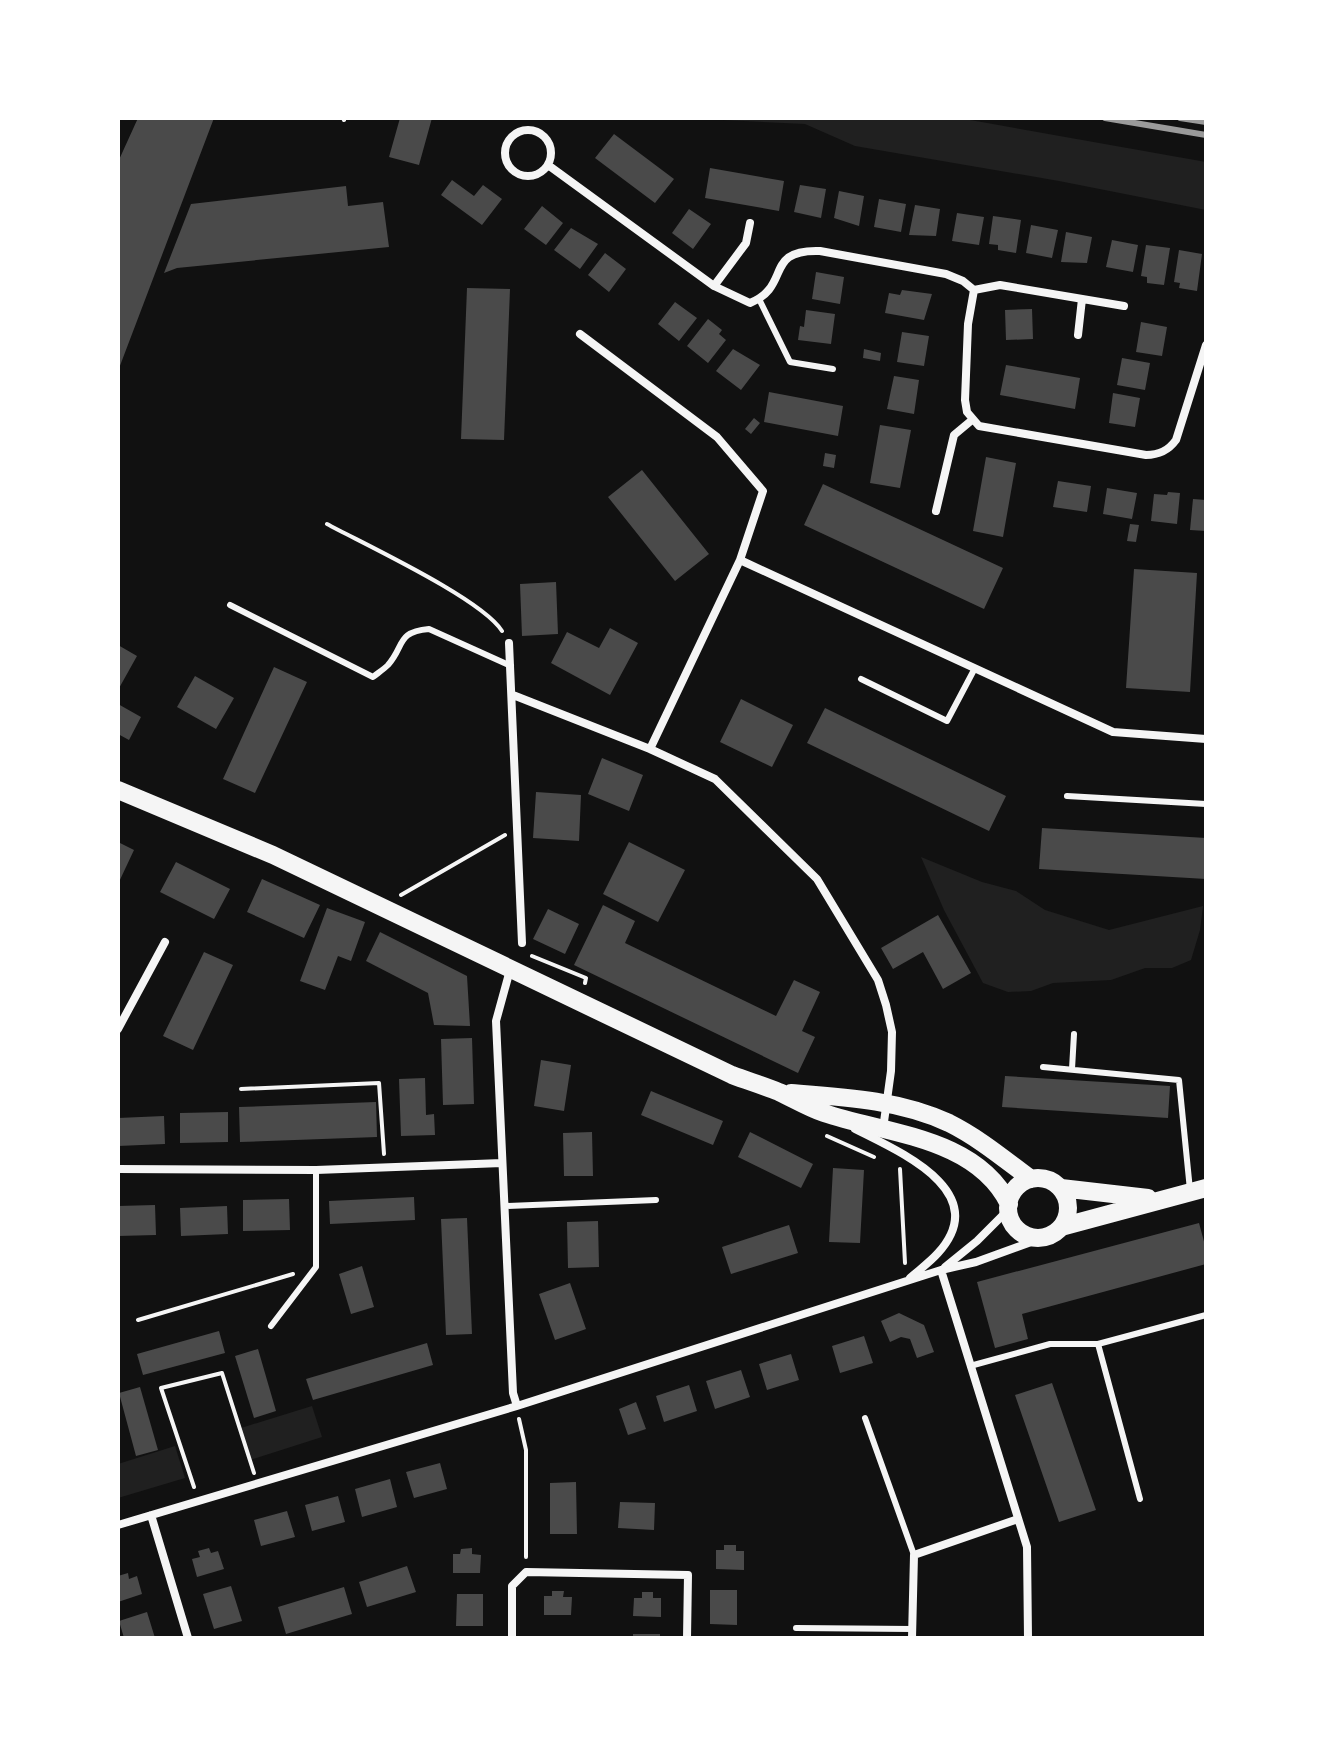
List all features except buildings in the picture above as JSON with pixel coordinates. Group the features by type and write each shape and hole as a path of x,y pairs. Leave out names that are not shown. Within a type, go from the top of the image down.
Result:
{"main road":[{"path":"118,790 273,855 732,1075 778,1091 886,1103 945,1121 981,1141 1031,1179 1050,1180 1061,1188 1068,1201 1068,1210 1053,1232"},
{"path":"778,1091 819,1121 883,1129 941,1147 965,1159 992,1181 1008,1207 1010,1220 1025,1235 1053,1232 1198,1190"},
{"path":"1008,1207 1014,1190 1031,1179"},
{"path":"1061,1188 1159,1199"}],"street":[{"path":"524,130 541,134 547,139 551,150 548,165 532,177 514,172 504,156 509,140 524,130"},
{"path":"548,165 714,286 750,303 774,286 778,270 787,257 801,250 946,274 974,290"},
{"path":"714,286 746,243 750,223"},
{"path":"974,290 1000,285 1124,306"},
{"path":"974,290 968,324 965,400 972,420 979,426 1131,453 1154,455 1163,452 1176,440 1206,345"},
{"path":"1078,335 1082,299"},
{"path":"580,334 717,437 763,491 740,560 650,749"},
{"path":"936,511 954,435 972,420"},
{"path":"740,560 1113,732 1206,739"},
{"path":"509,643 522,943"},
{"path":"513,695 650,749 715,779 817,879 878,980 886,1005 892,1032 891,1071 883,1129"},
{"path":"118,1029 165,942"},
{"path":"510,969 496,1021 513,1393 517,1406"},
{"path":"819,1121 902,1153 944,1183 954,1215 952,1227 938,1254 906,1281"},
{"path":"118,1169 316,1170 502,1163"},
{"path":"941,1270 961,1256 1008,1207"},
{"path":"118,1525 517,1406 941,1270 976,1262 1053,1232"},
{"path":"941,1270 1027,1547 1028,1638"},
{"path":"151,1515 188,1638"},
{"path":"912,1634 914,1555 1018,1519"},
{"path":"512,1638 512,1586 526,1572 688,1575 687,1638"}],"lane":[{"path":"759,299 790,362 833,369"},
{"path":"230,605 373,677 389,664 399,643 415,630 429,629 511,666"},
{"path":"861,679 947,721 975,668"},
{"path":"1067,796 1206,804"},
{"path":"1072,1069 1074,1034"},
{"path":"1043,1067 1179,1080 1198,1190"},
{"path":"271,1326 316,1267 316,1170"},
{"path":"505,1206 656,1200"},
{"path":"970,1366 1050,1344 1098,1344 1206,1315"},
{"path":"1098,1344 1140,1499"},
{"path":"865,1418 914,1555"},
{"path":"796,1628 912,1634"}],"path":[{"path":"327,524 483,611 494,619 509,643"},
{"path":"380,907 517,827"},
{"path":"241,1089 379,1083 385,1168"},
{"path":"819,1121 901,1169 906,1281"},
{"path":"138,1320 316,1267"},
{"path":"198,1500 161,1388 222,1373 257,1483"},
{"path":"517,1406 526,1450 526,1572"}],"shaded area":[{"path":"682,118 959,118 1206,162 1206,210 855,146 805,124"},
{"path":"921,857 982,882 1016,891 1045,910 1109,930 1203,906 1191,960 1172,968 1145,968 1111,980 1053,983 1031,991 1008,992 983,983 944,910"},
{"path":"312,1406 322,1437 250,1460 241,1428"},
{"path":"175,1446 185,1478 118,1498 118,1464"}],"railway":[{"path":"1105,118 1206,135"},
{"path":"1180,118 1206,122"}]}
